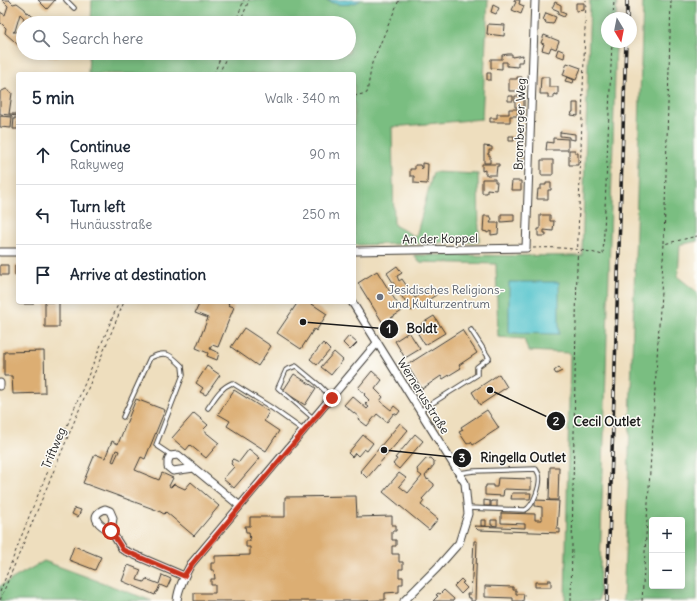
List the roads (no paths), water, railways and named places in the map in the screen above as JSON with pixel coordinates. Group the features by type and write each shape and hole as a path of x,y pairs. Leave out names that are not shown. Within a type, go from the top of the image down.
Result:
{"street":[{"name":"Bromberger Weg","path":"526,248 535,0"},
{"name":"An der Koppel","path":"356,252 526,248"},
{"path":"0,252 16,252"},
{"name":"Wernerusstraße","path":"353,304 465,483 468,514 459,543 437,568 404,601"},
{"path":"177,601 177,594 184,576 192,564 378,344"},
{"path":"194,468 173,471 168,467 168,461 170,456 178,455 194,468 240,506"},
{"path":"111,531 123,550 184,576"}],"lane":[{"path":"66,0 74,8"},
{"path":"420,411 477,375 477,366 489,358 471,330"},
{"path":"122,417 150,358 161,353 172,356 182,366 183,375 156,445 172,455"},
{"path":"314,419 278,388 286,370 296,366 319,384 332,398"},
{"path":"208,408 220,391 232,383 269,406 304,431"},
{"path":"459,473 474,471 536,469 539,475 537,491 533,502 528,509 467,508"}],"water":[{"path":"327,0 361,0 358,2 344,4 330,2"},
{"path":"509,282 559,282 559,334 509,333"}],"railway":[{"path":"627,0 627,12"},
{"path":"607,601 626,48"}],"place":[{"name":"Jesidisches Religions- und Kulturzentrum","path":"380,297"},
{"name":"Boldt","path":"303,322"},
{"name":"Cecil Outlet","path":"490,390"},
{"name":"Ringella Outlet","path":"384,450"}]}
